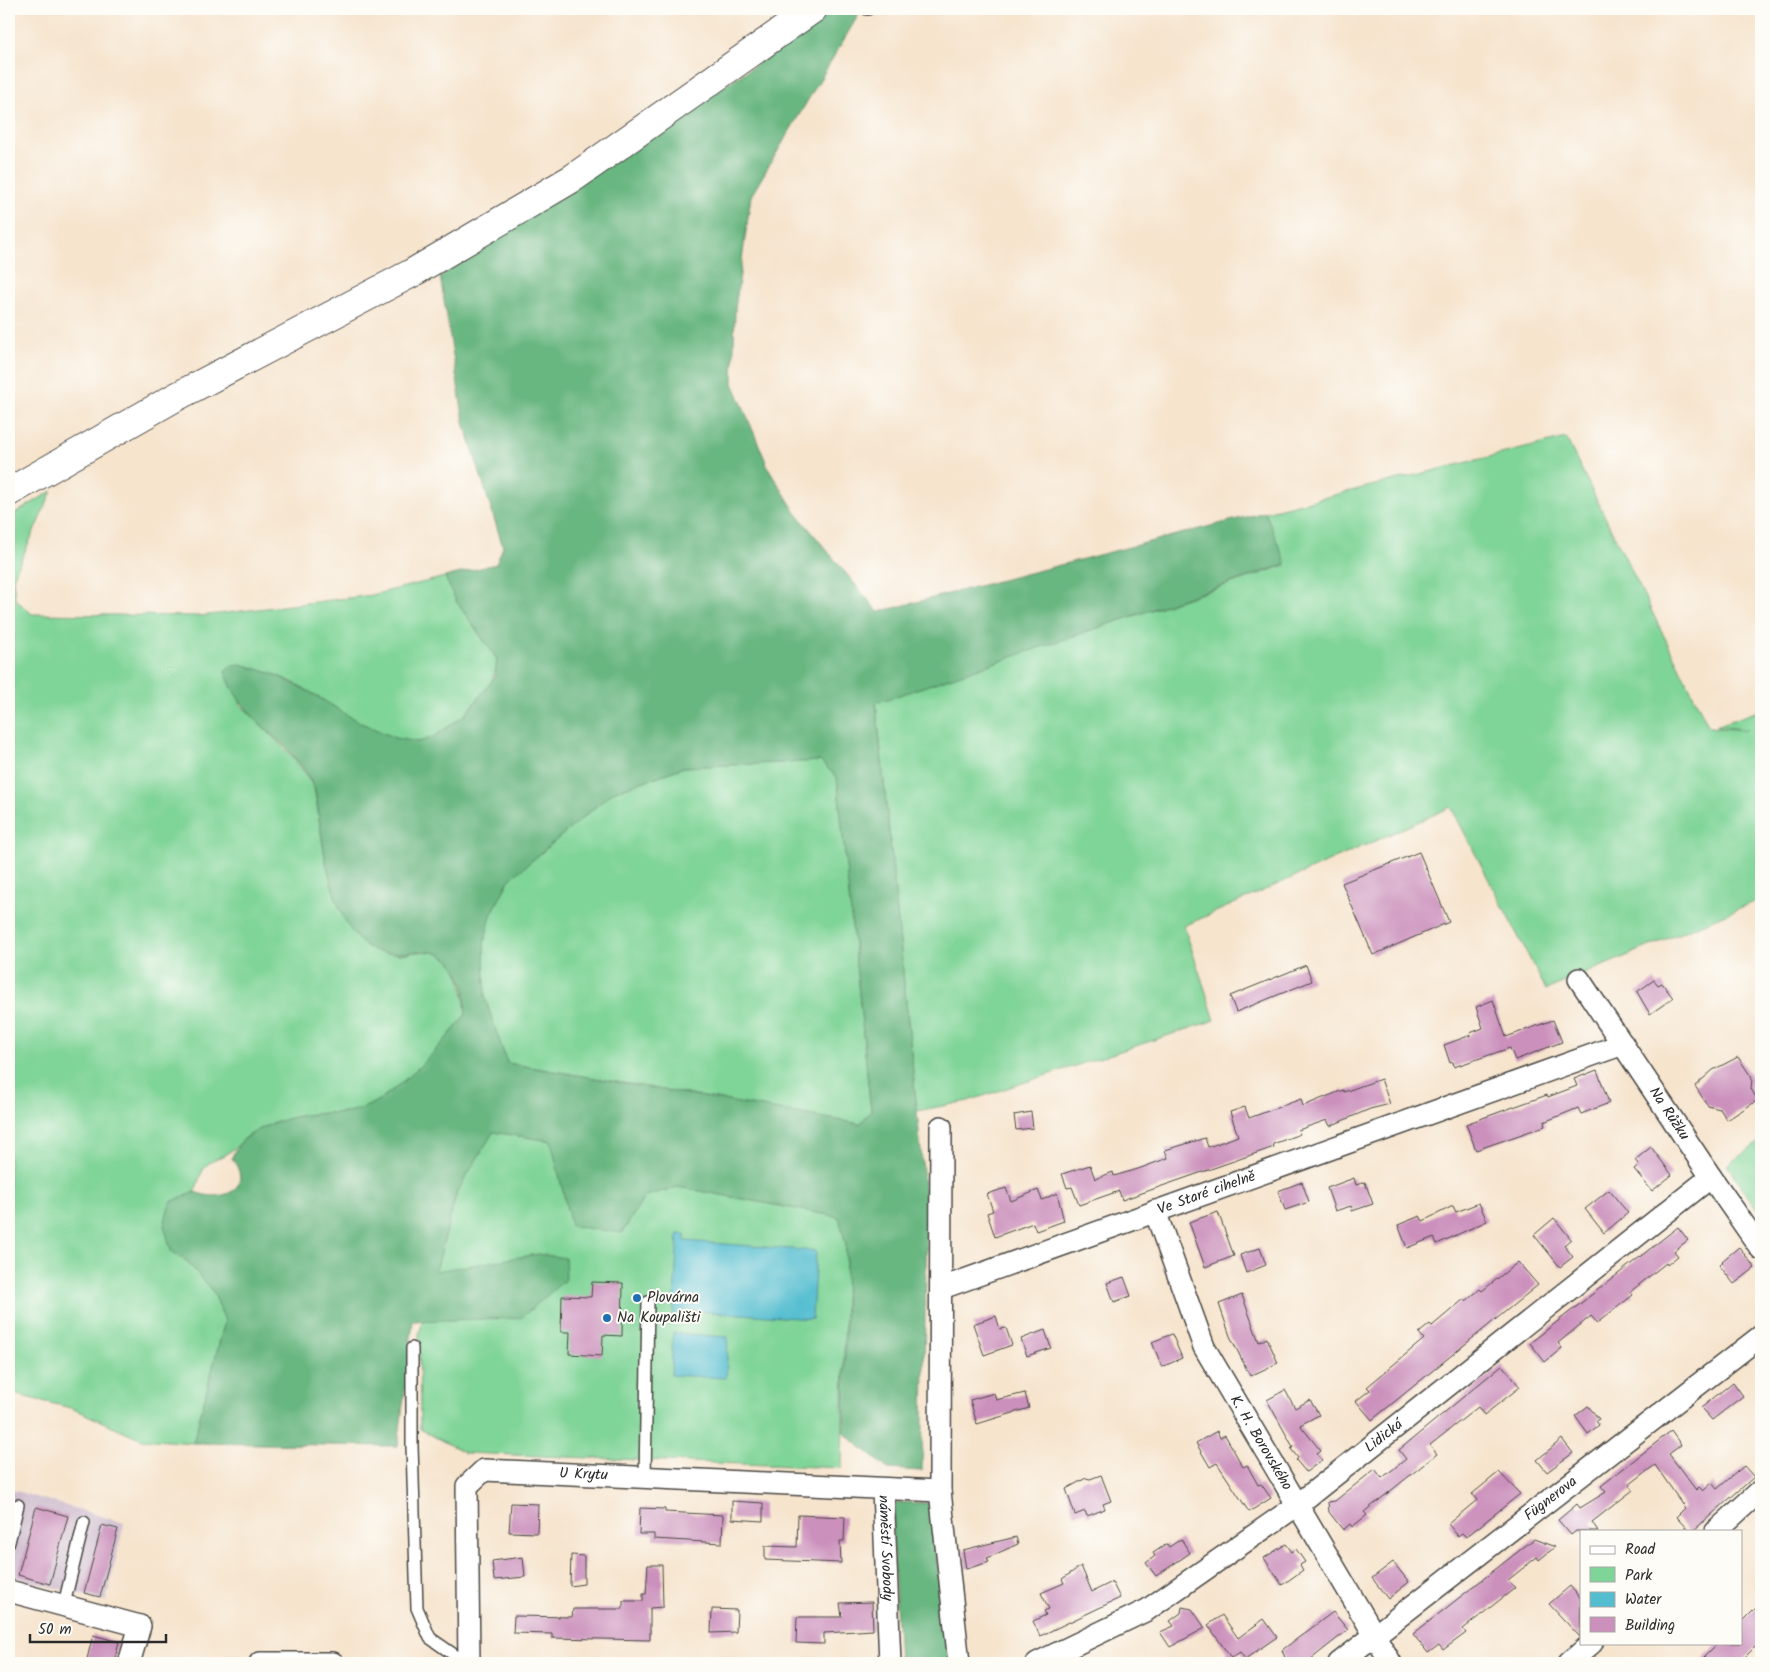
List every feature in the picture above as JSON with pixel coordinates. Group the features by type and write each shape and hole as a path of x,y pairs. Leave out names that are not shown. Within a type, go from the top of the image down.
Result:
{"street":[{"path":"9,492 174,398 412,273 573,178 813,9"},
{"name":"Na Růžku","path":"1579,978 1761,1249"},
{"name":"Ve Staré cihelně","path":"942,1288 1622,1044"},
{"path":"941,1127 940,1491 959,1663"},
{"name":"Lidická","path":"1037,1663 1146,1610 1296,1506 1711,1177"},
{"name":"K. H. Borovského","path":"1155,1211 1204,1347 1296,1506 1391,1663"},
{"name":"Fügnerova","path":"1339,1663 1761,1336"},
{"name":"U Krytu","path":"467,1663 467,1486 484,1470 883,1489"},
{"name":"náměstí Svobody","path":"890,1663 883,1489 940,1491"},
{"path":"1717,1530 1761,1490"},
{"path":"9,1591 64,1604 140,1626 130,1663"},
{"path":"1569,1663 1591,1644"},
{"path":"260,1663 333,1663"}],"lane":[{"path":"645,1478 648,1302"},
{"path":"412,1348 412,1446 417,1608 430,1638 467,1663"},
{"path":"9,1542 18,1505"},
{"path":"64,1604 84,1522"}],"shaded area":[{"path":"9,1489 124,1523 106,1601 9,1576"}],"green space":[{"path":"828,9 862,9 751,196 735,309 733,383 769,469 796,513 878,612 1265,512 1286,564 876,703 927,1211 922,1471 888,1469 844,1433 846,1245 839,1217 678,1187 645,1196 622,1233 571,1226 551,1141 493,1132 457,1192 436,1271 538,1254 565,1258 566,1279 521,1318 413,1321 398,1446 193,1443 225,1321 214,1293 188,1262 171,1251 164,1225 170,1202 195,1192 215,1196 225,1195 232,1191 238,1186 240,1178 232,1158 236,1148 254,1132 266,1126 303,1115 357,1110 376,1102 419,1067 446,1039 466,1014 463,984 454,966 443,956 430,952 389,953 375,950 361,942 352,931 337,903 332,887 314,788 305,771 294,757 243,705 225,671 232,665 241,664 276,675 310,692 357,721 395,738 419,742 435,736 466,714 495,677 497,659 456,601 445,577 496,564 503,547 464,422 440,276 769,56","holes":["820,761 837,777 871,1111 860,1124 507,1063 485,998 484,943 491,915 509,880 613,792 684,767"]},
{"path":"1566,438 1709,727 1747,730 1716,726 1761,710 1761,899 1546,990 1451,807 1184,926 1215,1020 968,1101 917,1111 876,702 1286,565 1265,512"},
{"path":"52,491 13,578 15,599 32,614 201,616 372,595 445,577 456,601 497,659 494,676 485,691 467,713 439,734 417,742 387,736 371,729 291,682 241,664 240,704 295,759 314,788 326,864 399,954 431,951 441,953 448,959 459,975 466,1014 446,1039 419,1067 376,1102 357,1110 299,1116 259,1129 235,1148 209,1163 202,1172 195,1192 187,1194 171,1251 188,1262 214,1293 225,1321 193,1443 142,1439 71,1408 9,1393 9,517"},
{"path":"820,761 837,777 871,1112 860,1124 507,1063 485,998 484,943 491,915 509,880 613,792 684,767"},
{"name":"Plovárna","path":"493,1132 551,1141 622,1233 645,1196 678,1187 840,1217 846,1245 842,1468 465,1453 420,1429 419,1335 457,1192"},
{"path":"1761,1141 1761,1215 1727,1165"},
{"path":"891,1502 930,1503 949,1660 899,1663"}],"water":[{"path":"678,1234 685,1234 685,1241 816,1251 812,1319 681,1310 681,1318 673,1317"},
{"path":"673,1333 728,1337 726,1378 671,1375"}],"building":[{"path":"1419,852 1449,922 1373,955 1342,883"},
{"path":"1306,965 1312,981 1236,1012 1230,996"},
{"path":"1654,980 1658,985 1662,983 1673,998 1650,1014 1637,992"},
{"path":"1493,1000 1506,1037 1553,1020 1562,1042 1515,1060 1510,1048 1454,1067 1453,1062 1450,1063 1444,1045 1471,1035 1470,1033 1483,1028 1476,1007"},
{"path":"1738,1057 1752,1078 1751,1089 1758,1100 1727,1120 1720,1109 1708,1106 1695,1086 1713,1070"},
{"path":"1597,1070 1609,1103 1581,1114 1578,1108 1544,1122 1545,1126 1476,1150 1466,1124 1577,1086 1574,1079"},
{"path":"1381,1079 1390,1104 1370,1109 1330,1126 1327,1120 1298,1130 1300,1134 1273,1144 1274,1147 1122,1200 1119,1191 1079,1205 1072,1187 1067,1188 1062,1174 1090,1165 1095,1179 1113,1172 1114,1176 1138,1169 1168,1158 1165,1150 1205,1138 1208,1147 1238,1136 1230,1112 1245,1107 1249,1118 1301,1099 1303,1106 1343,1090 1344,1092"},
{"path":"1031,1112 1033,1128 1016,1130 1014,1115"},
{"path":"1651,1147 1672,1175 1652,1191 1634,1169 1639,1165 1635,1160"},
{"path":"1354,1178 1356,1185 1365,1182 1373,1204 1352,1211 1351,1206 1335,1211 1327,1188"},
{"path":"1302,1182 1309,1202 1285,1210 1278,1191"},
{"path":"1006,1188 1011,1201 1038,1190 1042,1200 1057,1193 1064,1221 1036,1231 1033,1223 995,1237 987,1213 993,1211 987,1194"},
{"path":"1609,1190 1628,1213 1604,1233 1585,1209"},
{"path":"1479,1203 1487,1221 1437,1244 1434,1237 1407,1248 1398,1225 1420,1216 1423,1221 1453,1206 1456,1212"},
{"path":"1218,1212 1234,1256 1205,1267 1189,1222"},
{"path":"1554,1218 1571,1239 1564,1245 1573,1257 1560,1267 1534,1235"},
{"path":"1678,1227 1688,1240 1674,1251 1678,1256 1667,1265 1666,1263 1630,1292 1633,1295 1597,1323 1591,1316 1558,1343 1562,1348 1545,1362 1530,1343"},
{"path":"1739,1247 1755,1268 1734,1284 1719,1265"},
{"path":"1260,1248 1266,1265 1246,1273 1240,1255"},
{"path":"1518,1262 1538,1285 1372,1420 1356,1401 1370,1390 1367,1387 1424,1339 1419,1333 1430,1324 1432,1326 1464,1299 1466,1301 1480,1289 1482,1291"},
{"path":"1124,1277 1131,1296 1114,1302 1107,1283"},
{"path":"592,1282 623,1283 622,1336 603,1335 602,1356 569,1354 570,1332 561,1332 562,1296 591,1297"},
{"path":"1242,1295 1259,1342 1267,1338 1278,1363 1250,1376 1230,1336 1219,1304"},
{"path":"996,1316 1000,1329 1006,1328 1012,1345 984,1355 973,1324"},
{"path":"1045,1330 1051,1348 1027,1356 1021,1339"},
{"path":"1172,1334 1182,1358 1162,1367 1152,1342"},
{"path":"1502,1365 1520,1387 1484,1415 1478,1407 1430,1445 1437,1454 1364,1512 1367,1515 1352,1527 1350,1524 1343,1530 1329,1512 1328,1502 1335,1501 1375,1469 1382,1478 1406,1459 1399,1450"},
{"path":"1733,1382 1743,1396 1712,1420 1701,1408"},
{"path":"1285,1390 1295,1408 1310,1400 1319,1415 1300,1425 1321,1451 1317,1454 1322,1460 1306,1472 1296,1460 1298,1458 1291,1449 1293,1447 1267,1400"},
{"path":"994,1393 996,1400 1025,1393 1029,1408 977,1424 970,1400"},
{"path":"1588,1406 1599,1419 1596,1421 1599,1425 1588,1434 1575,1416"},
{"path":"1217,1431 1220,1438 1225,1435 1243,1467 1247,1465 1258,1485 1261,1484 1271,1498 1249,1512 1217,1463 1210,1467 1196,1443"},
{"path":"1671,1431 1681,1445 1669,1454 1696,1490 1699,1487 1703,1491 1712,1483 1717,1489 1744,1466 1754,1477 1694,1530 1688,1530 1676,1517 1685,1508 1655,1465 1629,1485 1633,1490 1592,1522 1597,1530 1580,1530 1571,1535 1558,1520 1577,1504 1580,1508 1606,1492 1601,1486"},
{"path":"1562,1439 1573,1453 1547,1472 1537,1460"},
{"path":"1499,1472 1520,1494 1466,1537 1462,1533 1458,1536 1448,1524 1477,1500 1472,1494"},
{"path":"1101,1475 1111,1501 1103,1504 1105,1509 1087,1516 1085,1511 1075,1515 1066,1489 1086,1478 1090,1479"},
{"path":"732,1501 763,1503 763,1521 732,1519"},
{"path":"511,1503 538,1504 537,1533 509,1532"},
{"path":"36,1507 68,1516 50,1584 18,1575"},
{"path":"640,1508 665,1509 665,1512 723,1515 722,1543 654,1539 654,1534 639,1534"},
{"path":"798,1515 845,1517 844,1541 840,1541 841,1563 765,1560 765,1546 797,1547"},
{"path":"102,1525 118,1529 100,1597 84,1593"},
{"path":"1016,1537 1018,1544 987,1558 989,1562 966,1569 963,1550"},
{"path":"1181,1539 1190,1553 1156,1576 1146,1563 1155,1556 1153,1553 1167,1544 1169,1547"},
{"path":"1534,1539 1555,1547 1539,1560 1537,1557 1508,1580 1515,1588 1463,1629 1466,1633 1443,1650 1439,1645 1428,1653 1413,1634"},
{"path":"1286,1544 1292,1552 1296,1549 1305,1562 1300,1565 1303,1570 1282,1585 1264,1558"},
{"path":"571,1555 584,1556 584,1584 570,1586"},
{"path":"523,1557 525,1577 494,1580 492,1561"},
{"path":"1393,1562 1409,1582 1388,1599 1372,1578"},
{"path":"648,1565 662,1565 663,1607 650,1608 650,1640 552,1638 552,1634 513,1633 514,1616 572,1617 573,1609 623,1609 623,1601 643,1601 643,1594 646,1594"},
{"path":"1081,1566 1092,1592 1112,1582 1120,1598 1040,1636 1033,1621 1046,1615 1044,1611 1049,1609 1041,1593 1064,1583 1062,1579"},
{"path":"1570,1586 1580,1598 1580,1637 1549,1604"},
{"path":"872,1602 873,1630 824,1633 824,1644 796,1643 797,1617 842,1617 840,1603"},
{"path":"1761,1603 1761,1641 1739,1663 1698,1663 1717,1644 1742,1644 1742,1622"},
{"path":"1182,1607 1192,1609 1205,1628 1170,1647 1160,1632 1174,1626 1170,1621 1181,1613"},
{"path":"712,1609 737,1610 736,1632 711,1633"},
{"path":"1333,1612 1348,1630 1306,1663 1287,1663 1282,1650"},
{"path":"1222,1615 1238,1638 1264,1619 1277,1637 1245,1659 1240,1652 1231,1658 1208,1625"},
{"path":"93,1635 119,1642 114,1663 86,1663"}],"place":[{"name":"Plovárna","path":"637,1298"},
{"name":"Na Koupališti","path":"607,1318"}]}
